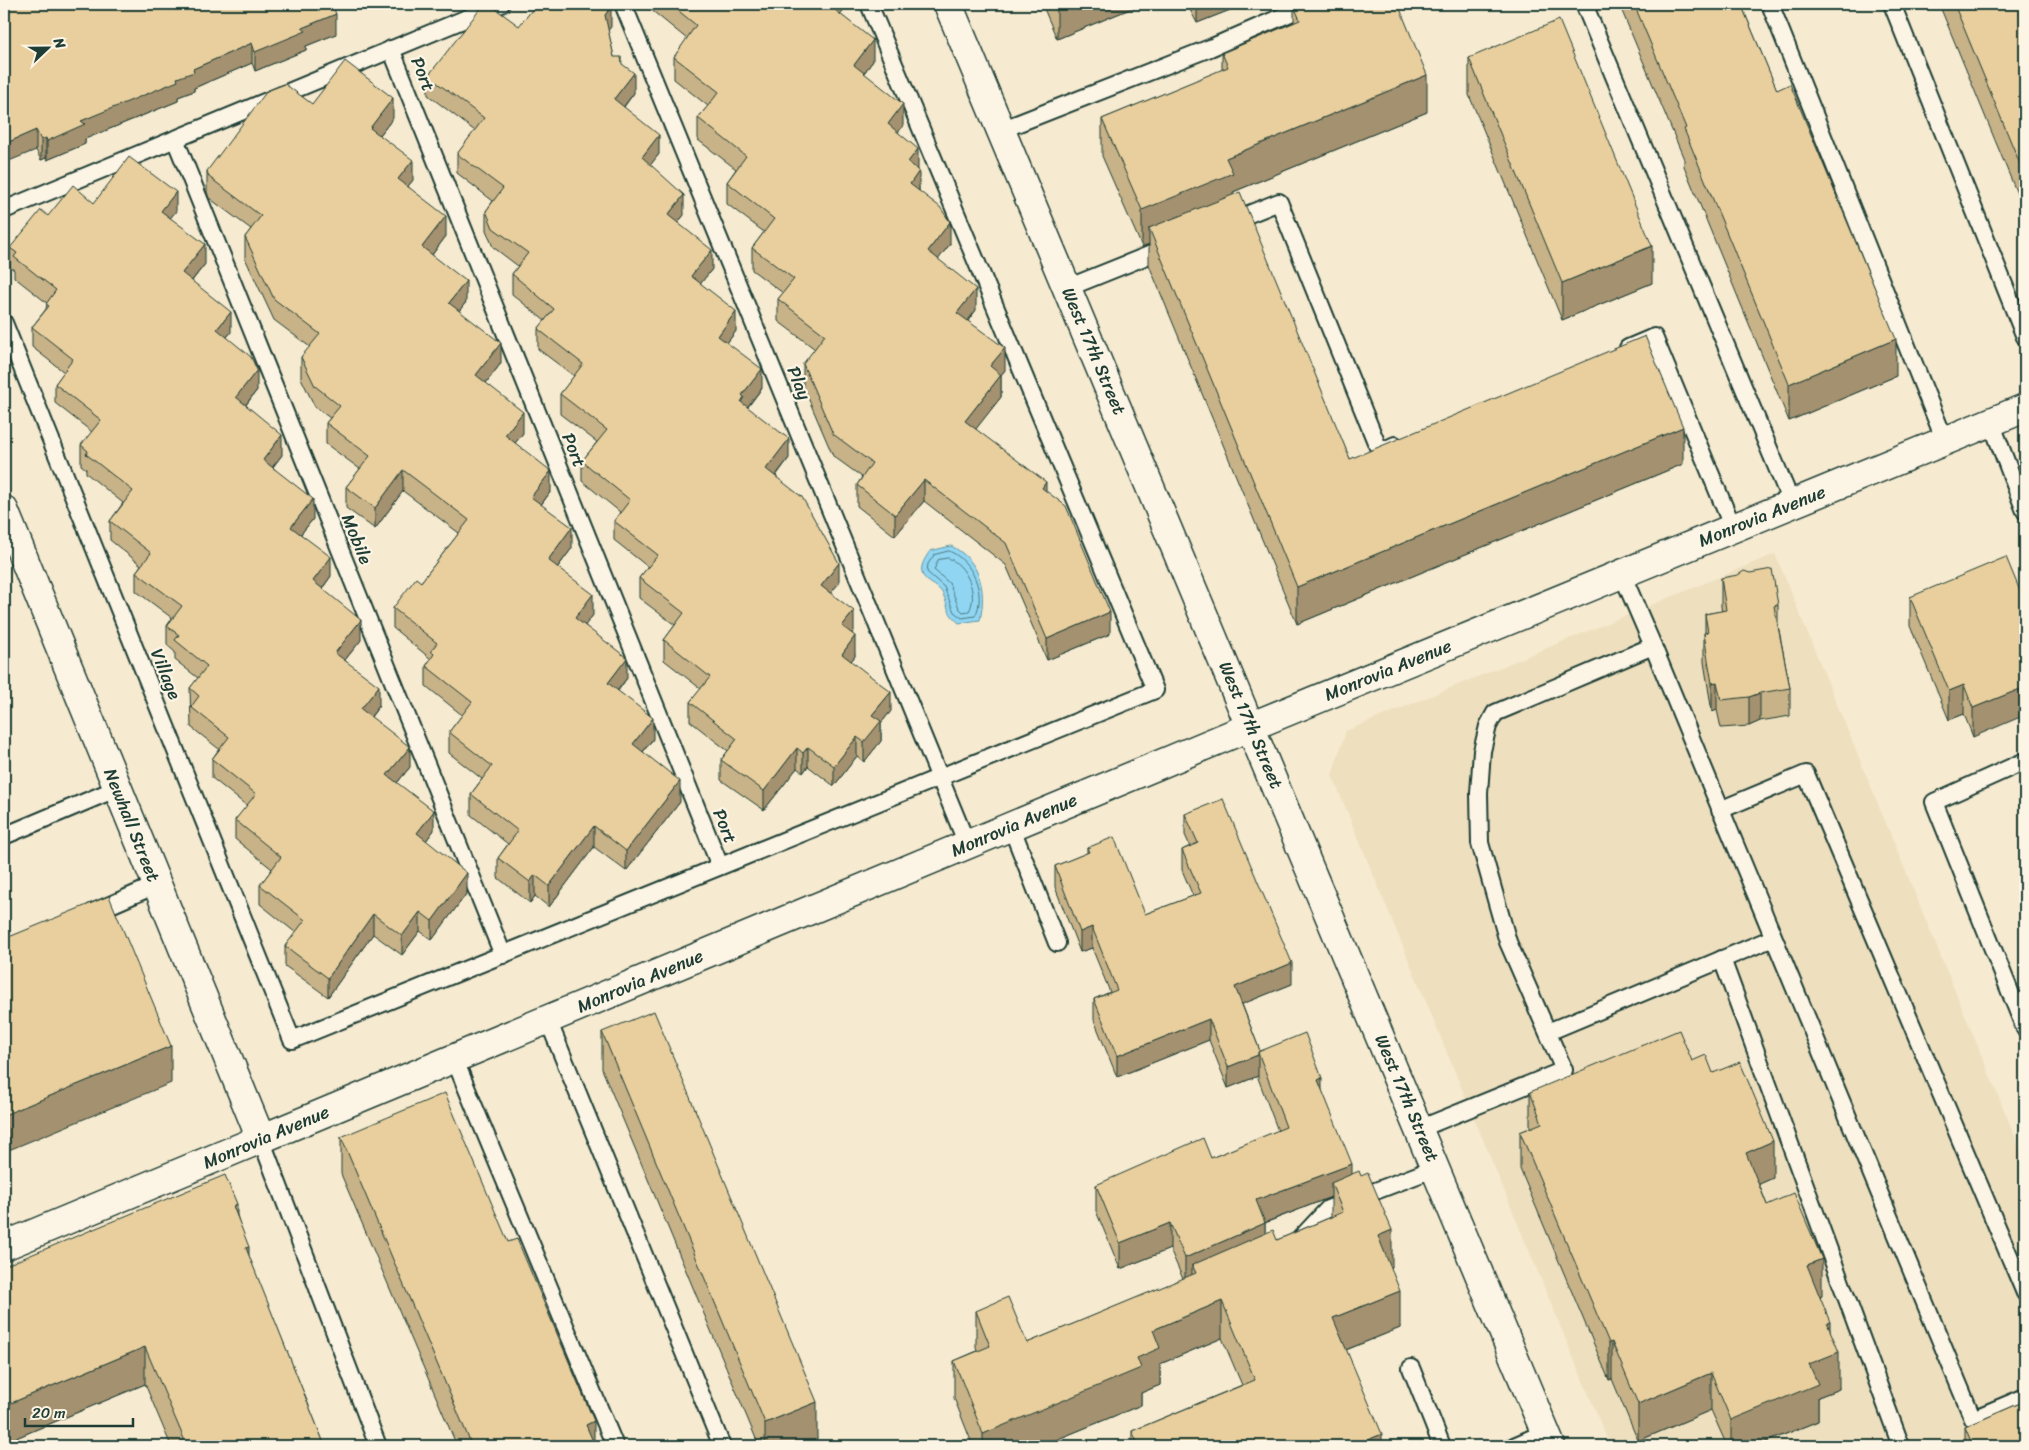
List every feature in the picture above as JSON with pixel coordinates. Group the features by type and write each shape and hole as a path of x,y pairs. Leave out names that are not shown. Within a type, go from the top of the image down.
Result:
{"street":[{"name":"West 17th Street","path":"948,4 1549,1439"},
{"name":"Monrovia Avenue","path":"4,1246 967,844 2025,408"},
{"name":"Newhall Street","path":"4,510 156,885 262,1139"}],"lane":[{"path":"4,210 501,4"},
{"name":"Play","path":"623,4 967,844"},
{"path":"503,955 1155,690 869,4"},
{"path":"1001,130 1210,48 1311,4"},
{"path":"1584,4 1792,504"},
{"path":"1770,4 1945,441"},
{"path":"1892,4 2025,337"},
{"name":"Port","path":"391,49 720,866"},
{"name":"Mobile","path":"175,139 503,955"},
{"path":"1214,228 1279,202 1380,452 1407,440"},
{"path":"1067,288 1187,240"},
{"name":"Village","path":"4,323 292,1040 503,955"},
{"path":"1617,352 1654,337 1733,528"},
{"path":"1991,422 2025,511"},
{"path":"1622,574 1973,1419 2025,1397"},
{"path":"1419,1129 1564,1070 1508,942 1480,844 1479,793 1482,751 1488,726 1495,713 1653,646"},
{"path":"2025,762 1934,802 2025,1029"},
{"path":"1720,810 1806,774 2025,1292"},
{"path":"4,836 118,788"},
{"path":"1011,826 1057,943"},
{"path":"76,920 156,885"},
{"path":"1548,1032 1773,938"},
{"path":"1722,959 1901,1446"},
{"path":"548,1020 722,1446"},
{"path":"454,1058 615,1446"},
{"path":"262,1139 378,1446"},
{"path":"1283,1252 1292,1248 1328,1209 1436,1168"},
{"path":"1411,1368 1442,1446"},
{"path":"1514,1446 1549,1439"}],"shaded area":[{"path":"1775,554 2025,1161 2025,1446 1610,1446 1332,775 1346,731"}],"water":[{"path":"951,546 969,559 979,577 982,587 980,620 959,623 948,609 942,593 922,573 925,558 930,551"}],"building":[{"path":"4,4 332,4 336,14 302,28 306,31 255,52 252,43 193,69 194,72 177,78 178,81 81,121 85,124 47,141 46,138 41,140 36,130 4,144"},
{"path":"484,4 489,4 519,26 537,4 606,4 611,7 605,15 614,57 621,57 622,64 634,73 614,99 659,135 642,157 684,195 668,215 712,250 691,276 736,311 718,336 762,369 742,395 744,397 741,402 789,439 766,469 802,497 839,563 821,586 854,611 842,626 855,636 842,654 891,692 872,715 881,721 864,742 857,737 834,766 808,747 803,753 797,748 764,791 721,760 737,739 690,702 710,677 664,640 684,613 639,578 658,555 614,521 630,500 582,461 607,430 560,394 583,364 538,329 554,309 512,274 528,253 493,228 486,211 503,188 457,154 484,118 428,76"},
{"path":"670,4 832,4 830,6 873,40 854,65 903,104 888,124 918,149 908,162 919,171 910,184 940,207 950,222 928,251 976,289 957,313 1005,348 990,366 1001,375 965,421 1046,482 1042,488 1066,506 1110,612 1047,639 1006,543 924,480 895,515 857,485 872,463 833,434 803,364 825,335 778,299 794,279 752,248 774,219 727,182 746,156 698,118 719,92 674,57 696,25"},
{"path":"1298,4 1398,4 1427,75 1226,158 1233,173 1142,210 1102,119 1228,67 1222,53 1300,20 1294,6"},
{"path":"1634,4 1741,4 1777,90 1790,84 1896,339 1789,384"},
{"path":"1954,4 2025,4 2025,176"},
{"path":"1559,20 1652,246 1562,283 1469,58"},
{"path":"345,61 393,98 370,128 413,160 398,179 446,216 422,247 466,281 449,303 501,343 476,375 523,412 505,435 551,471 531,497 572,527 548,560 593,594 575,618 627,658 608,683 653,718 633,744 680,781 626,851 594,826 549,886 535,875 530,882 498,858 518,831 471,794 492,766 449,732 472,702 426,666 434,654 431,651 437,643 393,608 416,578 421,582 469,520 403,470 375,508 346,487 370,456 326,423 340,406 315,386 301,357 320,334 274,299 245,237 261,216 209,177 207,171 267,91 285,84 312,104"},
{"path":"129,157 176,192 161,211 205,244 182,273 231,312 217,329 251,357 257,370 236,397 282,435 263,460 313,499 291,527 331,557 313,581 361,620 335,653 379,686 361,709 410,747 387,775 434,811 417,833 467,873 432,921 420,912 402,936 373,914 328,978 285,946 305,920 260,885 281,857 235,820 256,794 212,759 229,737 191,707 199,696 190,688 207,666 175,640 179,635 167,626 182,606 136,572 151,553 110,521 133,491 86,454 88,451 81,445 101,420 55,384 73,359 32,327 49,306 46,304 56,290 14,257 17,253 10,248 41,210 48,216 73,185 94,203"},
{"path":"1240,192 1350,459 1645,336 1683,427 1297,587 1149,228"},
{"path":"2006,557 2025,603 2025,687 1973,708 1964,685 1949,691 1910,597"},
{"path":"1772,569 1778,605 1774,606 1790,688 1760,693 1749,697 1721,700 1717,682 1712,683 1704,633 1708,632 1705,614 1726,610 1721,578 1738,575 1744,571 1750,573"},
{"path":"1223,799 1292,963 1235,987 1260,1051 1258,1055 1228,1067 1209,1019 1117,1056 1094,999 1117,990 1092,927 1080,932 1055,866 1089,852 1087,848 1114,837 1145,914 1201,893 1182,850 1198,843 1185,814"},
{"path":"109,896 171,1046 4,1115 4,939"},
{"path":"654,1011 817,1402 765,1423 602,1032"},
{"path":"1679,1030 1692,1061 1706,1055 1713,1073 1740,1062 1773,1141 1746,1153 1767,1205 1794,1193 1822,1259 1807,1265 1830,1322 1827,1323 1839,1352 1809,1364 1818,1384 1731,1420 1711,1373 1638,1404 1612,1342 1609,1343 1520,1132 1542,1123 1530,1092"},
{"path":"1305,1033 1322,1078 1318,1080 1352,1164 1256,1200 1265,1223 1185,1258 1170,1223 1120,1243 1096,1185 1203,1138 1211,1158 1286,1127 1258,1052"},
{"path":"445,1093 508,1242 517,1239 594,1421 586,1425 595,1446 472,1446 341,1137"},
{"path":"1359,1171 1361,1176 1368,1173 1392,1230 1378,1236 1400,1291 1333,1318 1382,1434 1353,1446 1139,1446 1132,1431 1255,1380 1222,1301 1153,1330 1160,1348 1137,1358 1141,1368 983,1434 954,1361 990,1346 976,1311 1008,1297 1027,1343 1196,1273 1192,1265 1273,1230 1277,1240 1343,1212 1331,1183"},
{"path":"225,1175 237,1204 233,1206 249,1247 246,1248 325,1446 187,1446 145,1347 4,1406 4,1266"},
{"path":"2025,1401 2025,1446 2020,1446 2017,1440 2000,1446 1973,1446 1965,1427"}]}
